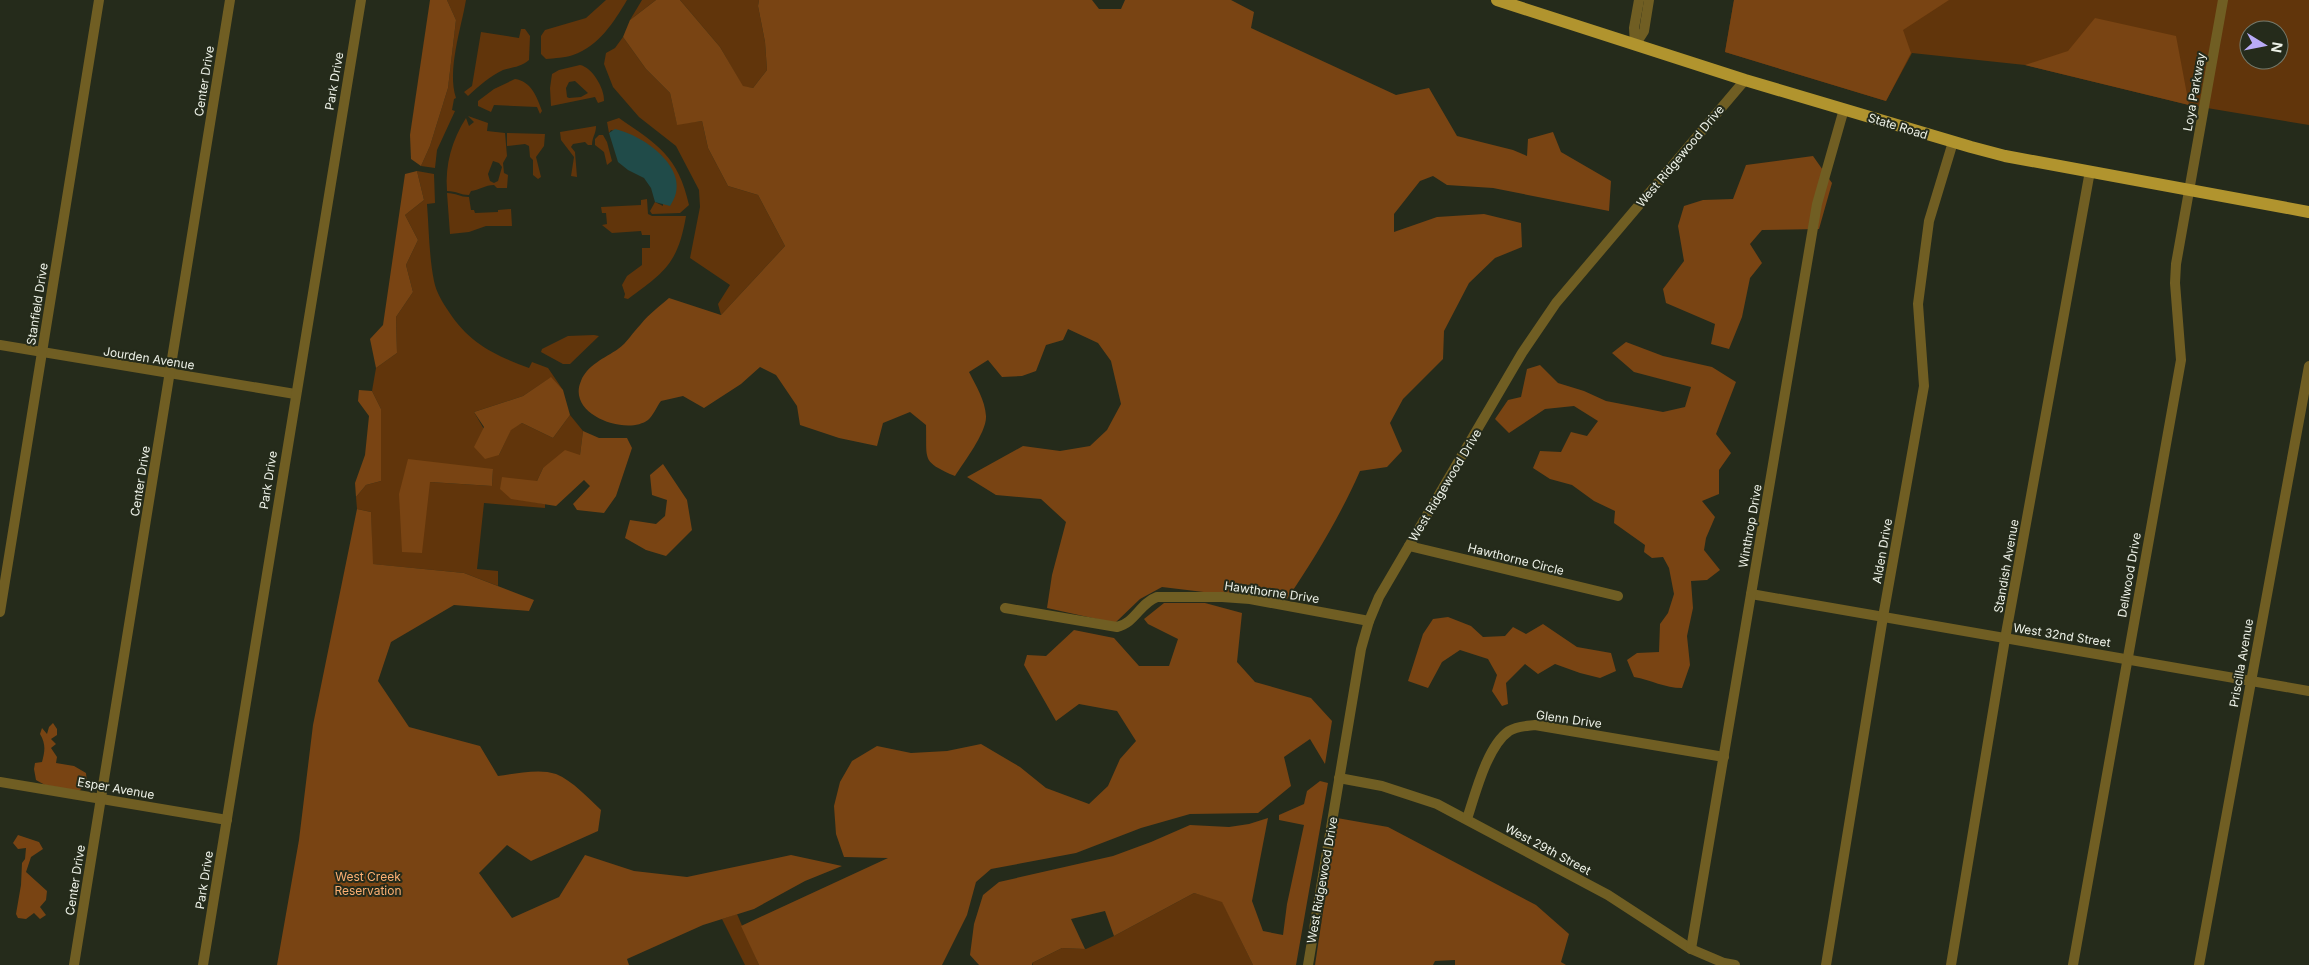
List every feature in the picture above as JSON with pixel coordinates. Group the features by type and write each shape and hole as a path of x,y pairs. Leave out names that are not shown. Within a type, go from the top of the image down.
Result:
{"main road":[{"name":"State Road","path":"1497,0 1522,4 1635,45 1745,80 2005,156 2309,212"}],"street":[{"name":"Stanfield Drive","path":"0,612 99,0"},
{"name":"Center Drive","path":"74,965 230,0"},
{"name":"Park Drive","path":"203,965 294,394 360,0"},
{"path":"1635,45 1634,28 1639,0"},
{"path":"1635,45 1644,31 1649,0"},
{"name":"Loya Parkway","path":"2190,189 2223,0"},
{"name":"West Ridgewood Drive","path":"1308,965 1361,649 1369,621 1379,597 1522,353 1556,303 1745,80"},
{"name":"Winthrop Drive","path":"1692,949 1817,204 1844,109"},
{"name":"Alden Drive","path":"1826,965 1883,617 1924,386 1918,304 1929,221 1953,142"},
{"name":"Standish Avenue","path":"1951,965 2005,639 2090,171"},
{"name":"Dellwood Drive","path":"2072,965 2181,360 2175,283 2176,264 2190,189"},
{"name":"Jourden Avenue","path":"0,345 294,394"},
{"name":"Priscilla Avenue","path":"2200,965 2309,366"},
{"name":"Hawthorne Circle","path":"1409,546 1618,596"},
{"name":"West 32nd Street","path":"1751,594 2309,691"},
{"name":"Hawthorne Drive","path":"1005,608 1117,627 1131,621 1150,600 1158,598 1222,597 1250,599 1369,621"},
{"name":"Glenn Drive","path":"1466,819 1488,761 1498,742 1509,731 1522,726 1535,725 1724,757"},
{"name":"West 29th Street","path":"1339,778 1408,793 1437,804 1608,895 1692,949 1724,963 1736,965"},
{"name":"Esper Avenue","path":"0,782 227,820"}],"shaded area":[{"path":"447,0 466,0 454,62 453,75 456,98 454,99 452,110 455,111 437,150 435,168 421,166 430,146 448,88 456,20"},
{"path":"606,0 627,0 611,25 591,46 573,55 563,57 546,59 541,54 541,36 545,30 586,18"},
{"path":"642,0 656,0 630,20"},
{"path":"680,0 759,0 758,6 765,42 767,70 753,88 743,87 720,47"},
{"path":"1734,0 2309,0 2309,125 2189,105 2025,65 1912,53 1886,101 1725,52"},
{"path":"521,29 525,29 530,36 529,60 498,72 468,96 464,92 472,86 481,32 519,38"},
{"path":"623,37 646,69 670,93 677,124 702,121 708,148 728,186 758,195 785,246 721,315 718,304 730,285 690,258 700,207 699,190 676,146 639,117 613,87 604,64 606,53 615,48"},
{"path":"580,65 585,67 597,79 604,96 604,101 598,103 595,97 551,106 550,88 552,74 559,70","holes":["575,81 588,93 581,97 569,98 567,97 566,88 569,82"]},
{"path":"515,79 521,80 533,90 542,111 540,114 537,107 494,105 491,112 478,106 478,101 494,89"},
{"path":"468,116 488,123 487,131 505,133 507,156 503,163 504,173 508,175 507,188 497,188 491,185 471,191 469,195 447,191 448,162 453,144 466,118 469,126 474,122","holes":["493,161 499,163 502,167 498,181 494,183 490,181 488,174"]},
{"path":"619,118 655,144 672,163 679,175 689,205 680,213 652,214 650,211 655,202 663,206 662,156 636,138 611,130 609,133 607,122"},
{"path":"596,126 592,145 588,145 585,142 573,144 571,147 575,152 577,177 571,176 574,157 561,140 560,132"},
{"path":"507,133 545,134 544,146 536,157 541,177 538,179 533,175 533,160 530,157 529,146 525,144 507,146"},
{"path":"599,135 603,135 607,142 612,161 607,165 604,152 595,145 595,139"},
{"path":"417,171 434,174 435,203 427,204 432,272 438,293 457,323 474,340 505,359 529,368 532,362 548,368 563,390 550,378 523,396 474,412 499,455 511,429 522,423 553,438 570,415 583,431 580,455 543,468 537,481 510,498 545,504 545,508 484,503 477,569 498,571 498,586 464,573 372,564 371,512 357,509 356,497 366,485 381,481 381,409 372,391 376,368 397,353 396,317 413,292 406,265 418,240 405,215 424,200","holes":["493,470 492,486 430,482"]},
{"path":"447,193 469,197 471,210 474,210 475,213 498,212 498,210 511,209 512,226 486,226 469,232 450,234"},
{"path":"647,199 648,214 652,216 686,216 683,232 674,256 668,265 652,281 628,299 624,298 625,294 622,285 627,276 642,265 642,248 650,248 650,235 642,235 641,231 612,233 602,225 607,224 606,213 602,213 601,207 641,205 641,200"},
{"path":"568,336 599,336 570,364 563,364 541,352 542,349"},
{"path":"1194,893 1222,901 1253,965 1033,965 1032,963 1062,948 1086,949"},
{"path":"737,914 759,965 745,965 722,919"}],"green space":[{"path":"430,0 447,0 456,20 448,88 430,146 421,166 411,159 410,135"},
{"path":"656,0 680,0 720,47 743,86 753,88 767,70 765,42 758,6 759,0 1092,0 1099,9 1121,9 1125,0 1231,0 1254,12 1251,28 1396,95 1429,88 1457,136 1513,150 1527,156 1528,139 1553,132 1561,152 1611,181 1609,211 1493,188 1447,185 1433,176 1420,181 1394,214 1394,232 1437,217 1484,214 1521,223 1522,247 1495,258 1469,283 1444,331 1443,359 1403,399 1390,423 1402,451 1387,467 1360,471 1326,536 1287,599 1262,599 1162,587 1140,599 1115,623 1047,608 1052,575 1066,522 1041,499 996,495 967,477 1023,446 1060,451 1090,446 1107,430 1121,404 1111,361 1098,343 1068,329 1063,340 1046,345 1036,371 1022,376 1002,377 988,360 969,372 980,393 986,416 983,430 955,476 931,463 927,453 926,425 910,412 883,423 877,446 839,438 800,425 797,406 776,375 760,367 741,384 704,408 683,396 661,401 648,420 638,424 614,424 601,419 582,404 579,393 581,381 587,371 597,362 621,347 647,317 669,298 721,315 785,246 758,195 728,186 708,148 702,121 677,125 670,93 646,69 623,37 630,20"},
{"path":"1734,0 1949,0 1903,30 1911,53 1886,101 1725,52"},
{"path":"2095,18 2176,36 2189,105 2025,65 2068,51"},
{"path":"1813,156 1832,183 1819,229 1762,230 1750,244 1762,263 1750,278 1742,317 1729,349 1711,344 1715,324 1666,303 1663,289 1684,261 1678,226 1684,206 1703,200 1733,199 1746,165"},
{"path":"417,171 424,200 405,215 418,240 406,265 413,292 396,317 397,353 376,368 370,339 383,325 405,174"},
{"path":"1626,342 1663,356 1712,367 1736,382 1716,434 1731,453 1719,470 1719,494 1702,501 1715,517 1706,538 1704,550 1720,570 1707,580 1691,581 1693,608 1687,636 1690,665 1682,688 1670,687 1634,677 1627,660 1637,653 1659,652 1660,624 1668,613 1674,594 1669,568 1663,557 1652,558 1644,552 1645,545 1614,523 1615,511 1594,501 1572,485 1550,479 1533,468 1540,451 1561,452 1571,432 1587,436 1598,421 1574,406 1545,409 1509,433 1495,419 1508,400 1521,397 1527,369 1540,365 1558,383 1584,391 1606,401 1663,412 1685,407 1691,387 1634,372 1612,353"},
{"path":"551,377 563,390 570,415 553,438 522,423 511,430 499,455 485,459 474,447 484,427 474,412 523,396"},
{"path":"359,390 372,391 381,409 381,481 366,485 356,497 355,483 365,455 369,416 358,401"},
{"path":"583,431 599,438 627,438 632,448 616,496 604,513 577,510 573,504 590,486 584,480 556,506 511,499 500,489 502,477 537,481 543,468 565,450 580,455"},
{"path":"408,459 493,469 492,486 430,482 422,553 402,552 399,494"},
{"path":"663,464 687,500 692,530 666,556 646,550 625,538 630,520 656,524 665,516 667,500 652,495 650,475"},
{"name":"West Creek Reservation","path":"357,509 371,512 373,564 464,573 534,600 529,611 454,605 391,642 378,681 409,727 480,746 498,776 535,771 556,774 574,785 601,810 598,831 531,861 507,845 479,873 512,918 559,897 585,855 634,871 687,877 791,855 842,866 805,881 754,909 703,925 627,959 629,965 277,965 299,840 313,725"},
{"path":"1164,603 1205,603 1242,613 1237,662 1255,682 1311,698 1332,721 1325,764 1310,739 1284,757 1291,786 1258,813 1190,814 1141,828 1076,853 991,869 976,882 967,915 942,965 759,965 741,926 888,858 844,857 836,834 834,806 840,782 852,761 877,746 911,753 947,751 981,744 1020,767 1046,788 1089,804 1108,786 1120,759 1136,741 1117,711 1079,704 1056,721 1024,665 1027,655 1046,656 1074,630 1114,638 1139,666 1169,666 1178,639 1148,624 1144,619"},
{"path":"1448,617 1471,626 1483,637 1505,636 1513,627 1526,634 1543,624 1577,647 1611,653 1616,671 1600,678 1555,664 1538,674 1525,664 1506,683 1508,704 1502,706 1492,691 1497,675 1488,659 1460,650 1442,662 1428,688 1408,681 1423,634 1433,619"},
{"path":"53,723 57,729 57,735 51,739 56,744 51,748 57,757 56,763 74,766 86,773 87,783 79,791 45,785 36,780 35,763 42,762 44,751 44,744 40,734 42,728 47,734 49,727"},
{"path":"1320,781 1328,783 1296,965 1253,965 1222,902 1194,893 1114,936 1105,911 1071,919 1085,949 1062,948 1032,963 1032,965 979,965 970,955 974,924 983,895 999,882 1113,856 1190,825 1229,827 1249,824 1268,818 1252,901 1263,931 1283,935 1287,904 1304,825 1279,820 1279,815 1304,804 1307,791"},
{"path":"1337,818 1388,827 1536,905 1569,934 1561,962 1566,965 1455,965 1455,960 1435,961 1433,965 1315,965"},
{"path":"18,835 39,842 43,849 31,857 26,872 47,891 46,900 40,907 46,915 40,919 34,913 26,919 18,918 16,914 21,885 22,863 25,859 26,848 18,849 13,843"}],"water":[{"path":"615,129 640,139 664,157 672,169 676,181 676,193 670,206 655,202 651,188 644,178 628,170 618,162 609,133"}]}
